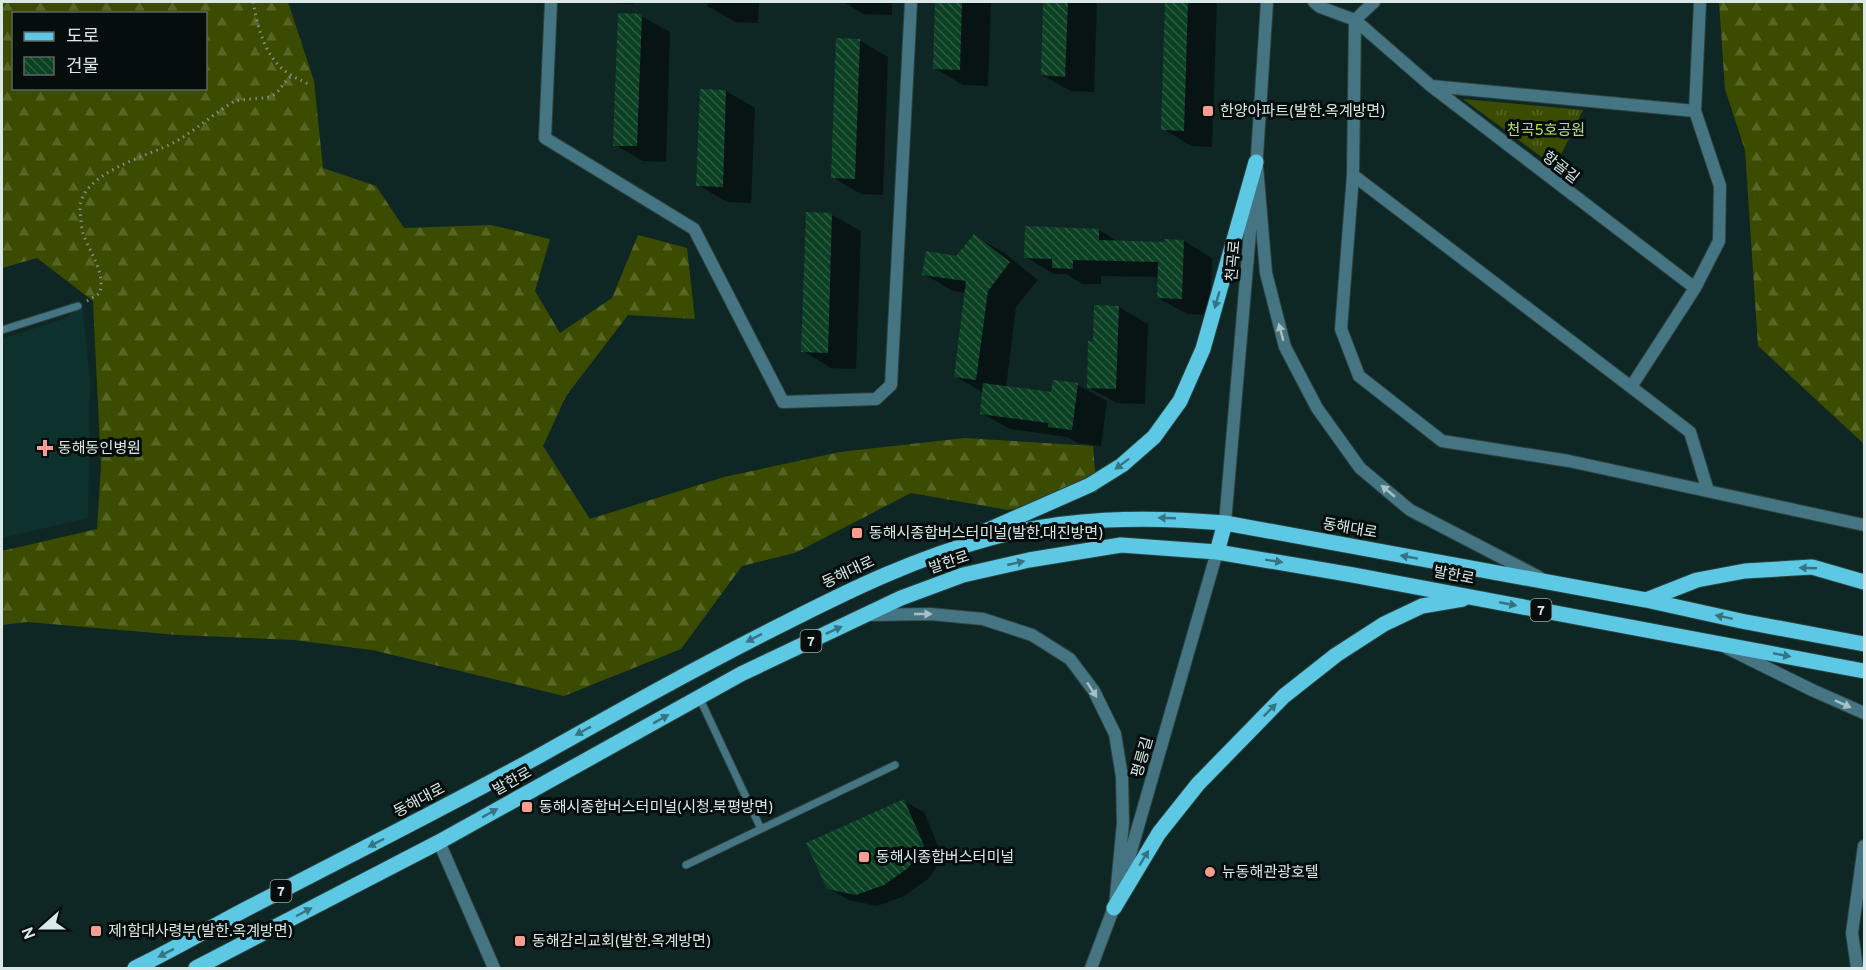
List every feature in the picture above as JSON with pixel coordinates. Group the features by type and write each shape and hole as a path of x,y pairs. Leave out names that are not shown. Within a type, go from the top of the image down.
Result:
{"main road":[{"path":"921,559 1090,485 1122,465 1154,437 1180,401 1203,349 1256,162"},
{"name":"동해대로","path":"135,969 428,816 747,642 853,588 921,559 988,538 1046,526 1107,519 1167,518 1225,523 1646,600 1864,644"},
{"path":"1217,552 1225,523"},
{"name":"발한로","path":"196,969 439,842 741,674 901,598 963,575 1029,560 1121,545 1217,552 1472,597 1864,671"},
{"path":"1646,600 1697,580 1745,571 1812,567 1864,582"},
{"path":"1114,908 1159,833 1198,784 1284,696 1336,655 1384,624 1422,606 1472,597"},
{"path":"428,816 439,842"}],"street":[{"path":"551,2 545,138 694,229 783,402 876,399 891,385 911,2"},
{"name":"천곡로","path":"1225,523 1256,162 1267,2"},
{"path":"1314,2 1320,7 1355,20"},
{"path":"1374,2 1355,20 1353,175 1341,329 1359,376 1442,441 1569,461 1864,525"},
{"path":"1631,387 1695,288 1719,242 1720,186 1695,111 1700,2"},
{"name":"항골길","path":"1355,20 1431,86 1695,288"},
{"path":"1431,86 1695,111"},
{"path":"1256,162 1266,273 1286,347 1317,408 1360,468 1410,510 1548,582"},
{"path":"1353,175 1690,432 1708,491"},
{"name":"평릉길","path":"1091,969 1114,908 1217,552"},
{"path":"864,615 930,614 983,619 1032,635 1070,659 1094,691 1115,734 1122,777 1123,823 1114,908"},
{"path":"1715,642 1864,713"},
{"path":"439,842 494,969"},
{"path":"1857,969 1852,933 1864,846"}],"lane":[{"path":"2,330 78,306"},
{"path":"699,697 761,829"},
{"path":"686,865 895,765"}],"path":[{"path":"253,2 261,38 275,59 292,76 308,84"},
{"path":"78,306 101,292 99,268 82,230 80,207 87,190 131,159 175,142 235,101 246,98 268,98 275,94 285,79 292,76"}],"shaded area":[{"name":"동해동인병원","path":"82,305 90,379 88,518 2,538 2,339 63,319"}],"green space":[{"path":"2,2 288,2 314,81 323,168 376,186 404,228 491,225 550,239 535,291 560,333 612,298 638,235 687,248 695,319 628,315 566,396 543,446 590,519 724,477 840,452 965,438 1093,446 1097,492 1008,510 911,493 795,553 742,566 681,649 564,696 372,650 294,640 178,635 27,622 2,625 2,551 97,529 101,467 93,301 37,258 2,268"},
{"path":"1719,2 1864,2 1864,444 1758,346 1745,150 1725,89"},
{"name":"천곡5호공원","path":"1463,99 1583,110 1555,167"}],"building":[{"path":"935,2 962,2 960,70 933,69"},
{"path":"1043,2 1068,2 1065,77 1041,75"},
{"path":"1165,2 1188,2 1184,131 1161,130"},
{"path":"618,13 642,14 637,146 613,146"},
{"path":"836,38 860,39 855,179 831,178"},
{"path":"700,89 726,90 723,187 696,186"},
{"path":"806,212 832,213 828,353 801,352"},
{"path":"1025,226 1099,229 1099,240 1164,242 1164,239 1184,240 1182,299 1157,298 1158,262 1073,260 1073,269 1052,268 1052,259 1024,258"},
{"path":"974,234 1010,262 988,291 976,380 954,377 966,281 922,275 926,251 956,256"},
{"path":"1094,305 1119,306 1116,389 1087,388 1088,341 1093,342"},
{"path":"1053,380 1078,383 1072,430 1048,427 1048,423 980,414 983,383 1051,392"},
{"name":"동해시종합버스터미널","path":"904,799 924,846 908,868 884,885 856,895 827,889 806,843"}],"place":[{"name":"한양아파트(발한.옥계방면)","path":"1208,111"},
{"name":"동해동인병원","path":"45,448"},
{"name":"동해시종합버스터미널(발한.대진방면)","path":"857,533"},
{"name":"동해시종합버스터미널(시청.북평방면)","path":"527,807"},
{"name":"동해시종합버스터미널","path":"864,857"},
{"name":"뉴동해관광호텔","path":"1210,872"},
{"name":"제1함대사령부(발한.옥계방면)","path":"96,931"},
{"name":"동해감리교회(발한.옥계방면)","path":"520,941"}]}
